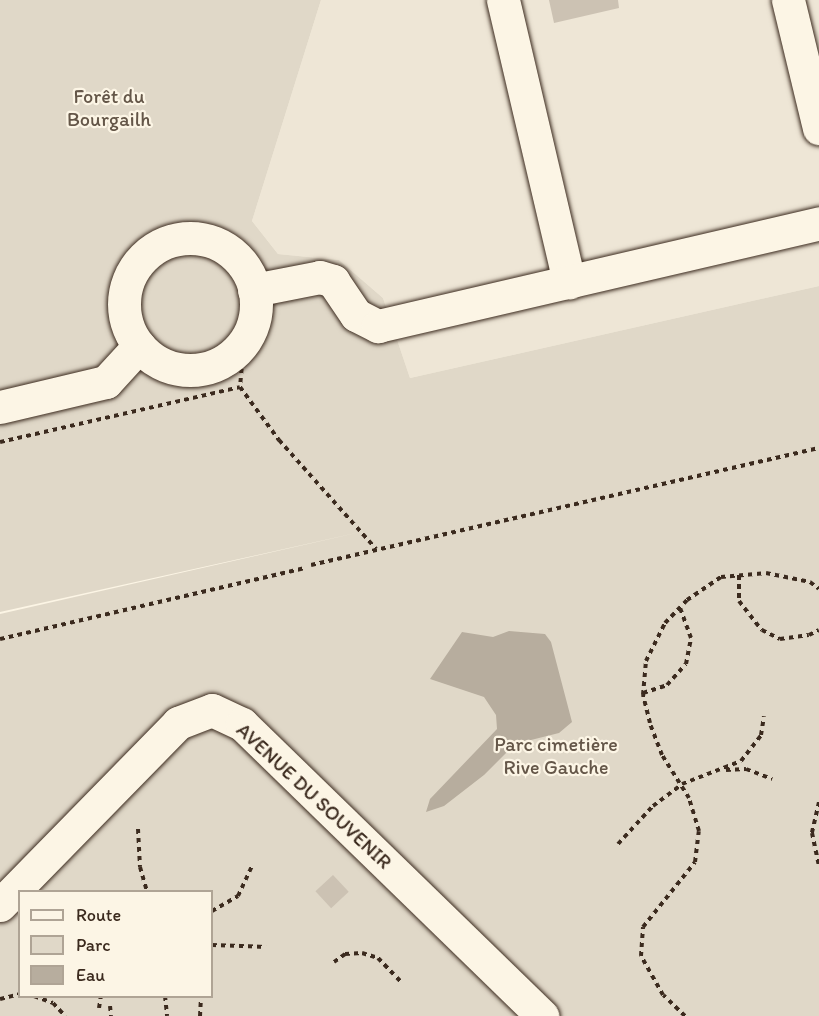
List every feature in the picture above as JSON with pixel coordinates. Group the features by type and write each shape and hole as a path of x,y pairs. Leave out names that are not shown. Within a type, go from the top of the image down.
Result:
{"street":[{"path":"503,0 569,282"},
{"path":"788,0 819,128"},
{"path":"254,290 321,277 333,281 356,315 378,326 819,223"},
{"path":"192,237 215,242 236,256 250,275 254,290 254,321 244,342 216,364 183,370 158,361 139,346 128,326 124,303 128,280 148,252 168,241 192,237"},
{"path":"0,407 106,382 139,346"},
{"name":"AVENUE DU SOUVENIR","path":"0,905 178,723 212,710 242,724 542,1016"}],"path":[{"path":"244,342 240,387 279,440 376,549"},
{"path":"0,442 240,387"},
{"path":"311,565 819,448"},
{"path":"0,639 304,568"},
{"path":"685,1016 663,995 641,956 643,927 695,862 699,831 682,784 662,755 643,693 646,661 664,623 680,607 721,577 766,573 810,582 819,589"},
{"path":"739,575 739,601 762,630 780,639 809,635 819,630"},
{"path":"643,693 667,685 686,664 692,638 680,607"},
{"path":"725,770 752,751 761,735 764,716"},
{"path":"618,844 653,806 682,784 725,770 746,769 772,779"},
{"path":"819,802 812,833 819,867"},
{"path":"138,829 140,867 147,890"},
{"path":"213,909 238,896 253,864"},
{"path":"213,945 267,947"},
{"path":"334,962 345,954 362,953 378,958 400,982"},
{"path":"0,999 18,994"},
{"path":"39,998 53,1003 65,1016"},
{"path":"99,1008 100,998"},
{"path":"165,998 167,1016"},
{"path":"200,1016 201,998"},
{"path":"110,1006 111,1016"}],"shaded area":[{"path":"321,0 819,0 819,286 410,378 383,298 339,260 278,254 252,221"}],"green space":[{"path":"0,0 321,0 252,221 278,254 339,260 383,298 410,378 819,286 819,1016 0,1016 0,614 365,531 0,612"}],"water":[{"path":"509,631 545,634 551,642 572,722 559,733 515,744 484,775 444,806 426,812 430,799 497,729 496,715 484,697 430,679 462,632 493,637"}],"building":[{"path":"549,0 618,0 619,8 554,23"},
{"path":"333,875 349,892 331,908 315,891"}],"park label":[{"name":"Forêt du Bourgailh","path":"109,108"},
{"name":"Parc cimetière Rive Gauche","path":"556,756"}]}
